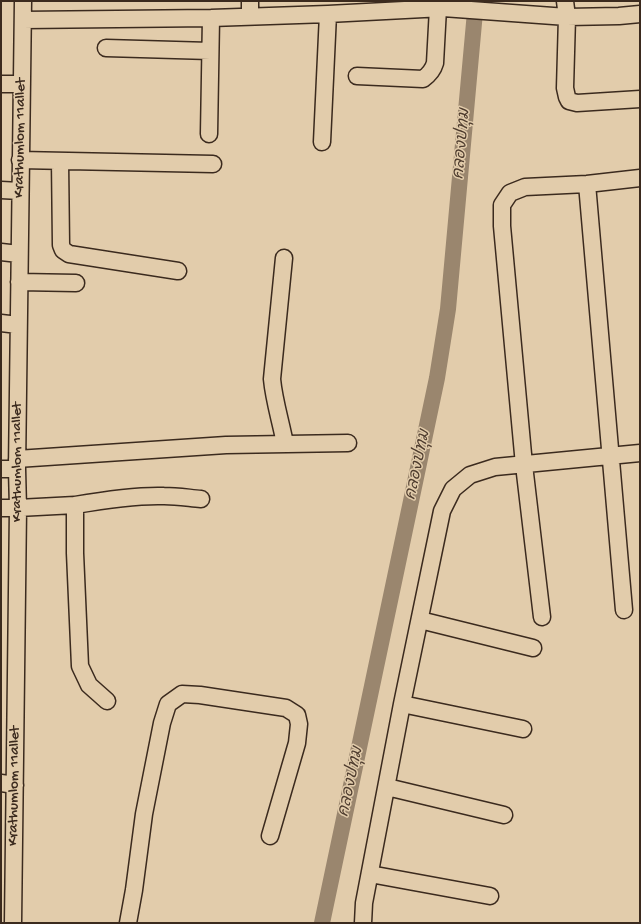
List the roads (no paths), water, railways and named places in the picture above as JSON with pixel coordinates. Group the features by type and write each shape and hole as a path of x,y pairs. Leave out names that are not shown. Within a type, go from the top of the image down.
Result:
{"street":[{"name":"Krathumlom 11allet","path":"13,923 8,784 18,508 12,466 18,325 23,1"},
{"path":"565,1 567,17 566,97 570,101 577,103 640,99"},
{"path":"23,20 211,18 250,9 328,14 359,7 440,8 567,17 640,14"},
{"path":"357,76 423,79 429,75 433,70 435,63 440,8"},
{"path":"322,142 328,14"},
{"path":"209,134 211,18"},
{"path":"106,48 210,51"},
{"path":"1,84 22,84"},
{"path":"20,160 213,164"},
{"path":"60,161 61,245 63,250 69,254 178,271"},
{"path":"542,617 524,465 502,226 502,205 510,193 526,186 587,184 640,178"},
{"path":"587,184 624,610"},
{"path":"1,190 20,191"},
{"path":"1,252 19,254"},
{"path":"284,258 272,379 274,397 285,444"},
{"path":"19,282 76,283"},
{"path":"1,323 18,325"},
{"path":"12,466 226,445 348,443"},
{"path":"363,923 364,903 402,704 442,511 453,489 470,475 495,468 640,453"},
{"path":"1,508 75,505 101,500 145,496 165,496 201,500"},
{"path":"75,505 75,553 80,666 89,684 108,702"},
{"path":"420,620 533,648"},
{"path":"128,923 144,814 162,722 168,704 182,694 200,695 286,708 297,715 299,724 297,743 270,836"},
{"path":"402,704 523,729"},
{"path":"387,787 504,815"},
{"path":"370,874 490,896"}],"waterway":[{"name":"คลองปทุม","path":"322,923 437,378 448,309 476,1"}]}
